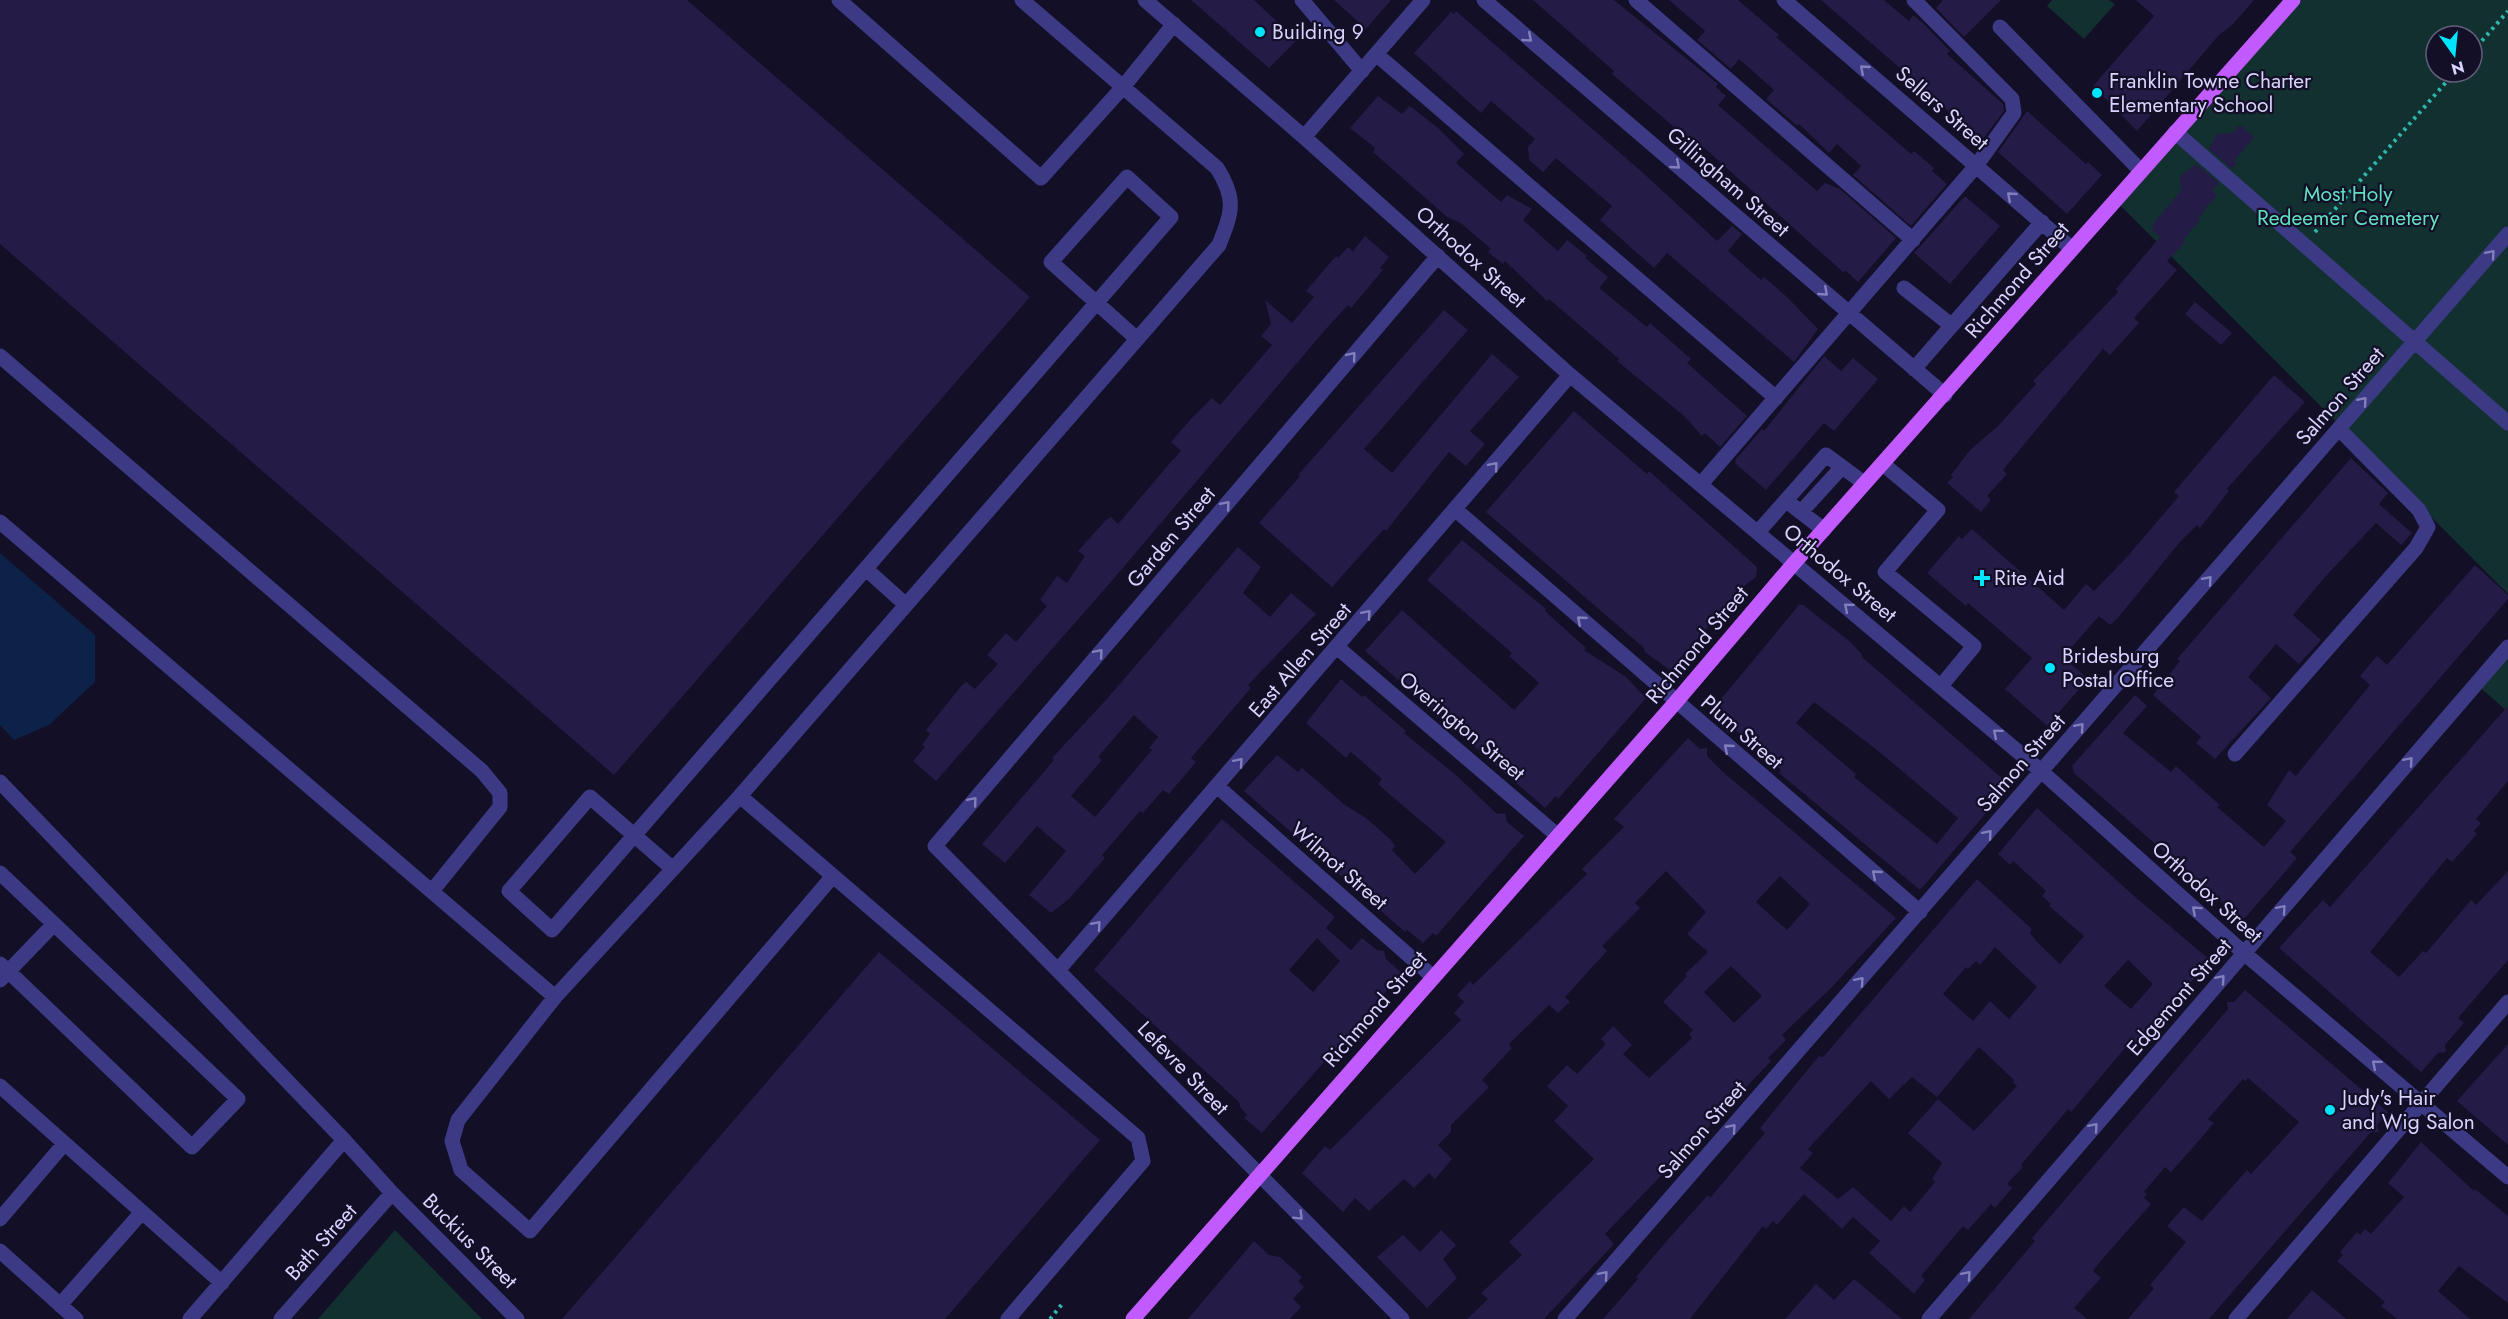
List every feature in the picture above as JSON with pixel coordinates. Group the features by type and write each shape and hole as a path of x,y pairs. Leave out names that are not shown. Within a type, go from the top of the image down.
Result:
{"main road":[{"name":"Richmond Street","path":"1133,1319 1432,976 1675,703 1864,483 1945,395 2072,248 2294,0"}],"street":[{"path":"839,0 1041,178 1123,87 1174,24"},
{"path":"833,876 530,1231 461,1170 452,1141 458,1120 555,998 740,796 1219,245 1232,213 1228,185 1217,168 1022,0"},
{"name":"Orthodox Street","path":"1145,0 1438,255 1570,375 2042,771 2244,953 2508,1177"},
{"path":"1302,0 1362,70"},
{"path":"1304,137 1423,0"},
{"name":"Gillingham Street","path":"1484,0 1945,395"},
{"path":"1636,0 1913,240"},
{"name":"Sellers Street","path":"1784,0 2072,248"},
{"path":"1701,484 1976,166 2014,112 2012,99 1914,0"},
{"path":"2000,27 2141,171"},
{"path":"1376,54 1776,398"},
{"path":"2175,132 2413,343 2508,423"},
{"path":"674,869 634,835 590,797 509,891 552,930 634,835 866,568 1097,303 1171,217 1127,177 1051,262 1097,303 1137,339"},
{"path":"1914,369 2042,222"},
{"name":"Salmon Street","path":"1565,1319 2508,234"},
{"name":"Garden Street","path":"935,846 1438,255"},
{"path":"1904,288 1951,325"},
{"path":"0,356 482,771 500,792 500,807 432,891"},
{"name":"East Allen Street","path":"1059,969 1338,648 1570,375"},
{"path":"2235,754 2416,548 2428,528 2419,510 2339,429"},
{"path":"1758,532 1826,455 1864,483"},
{"path":"1883,464 1938,510 1885,572 1974,646 1941,686"},
{"path":"1802,512 1842,467"},
{"path":"1785,500 1824,530"},
{"name":"Plum Street","path":"1456,510 1675,703 1920,912"},
{"path":"0,522 555,998"},
{"path":"866,568 906,605"},
{"name":"Edgemont Street","path":"1929,1319 2508,647"},
{"name":"Overington Street","path":"1338,648 1558,836"},
{"name":"Buckius Street","path":"0,782 344,1140 392,1193 517,1319"},
{"name":"Wilmot Street","path":"1218,787 1432,976"},
{"path":"740,796 1138,1138 1143,1161 1008,1319"},
{"name":"Lefevre Street","path":"935,846 1059,969 1258,1175 1402,1319"},
{"path":"0,873 54,924 238,1099 192,1147 3,972 54,924"},
{"path":"2236,1319 2508,1002"},
{"path":"0,1086 222,1283"},
{"path":"190,1319 344,1140"},
{"path":"0,1219 64,1144"},
{"name":"Bath Street","path":"281,1319 392,1193"},
{"path":"60,1305 142,1212"},
{"path":"0,1251 76,1319"}],"path":[{"path":"2484,38 2508,11"},
{"path":"2303,246 2445,84"},
{"path":"1050,1319 1063,1303"}],"green space":[{"path":"2052,0 2109,0 2115,4 2084,39 2047,6"},
{"name":"Most Holy Redeemer Cemetery","path":"2293,0 2508,0 2508,594 2115,200"},
{"path":"2508,646 2508,712 2475,683"},
{"path":"395,1230 482,1319 318,1319"}],"water":[{"path":"0,553 95,635 95,682 49,725 14,740 0,725"}],"building":[{"path":"0,0 687,0 1030,297 614,775 0,244"},
{"name":"Building 9","path":"1191,0 1254,0 1297,40 1269,68"},
{"path":"1334,0 1391,0 1366,29"},
{"path":"1533,0 1614,0 1718,84 1716,87 1726,96 1718,105 1817,191 1825,183 1840,189 1896,238 1858,282 1845,270 1844,273 1691,136 1688,139 1612,74 1614,71"},
{"path":"1669,0 1738,0 1779,35 1776,37 1911,154 1914,151 1934,168 1932,171 1947,184 1911,226 1853,175 1861,166 1837,144 1829,153 1799,124 1797,126 1766,99 1774,90 1739,59 1731,69 1697,40 1705,31"},
{"path":"1821,0 1884,0 1909,21 1913,15 1950,51 1947,54 2003,104 2004,111 1983,139 1969,127 1966,129 1936,99"},
{"path":"1943,0 2001,0 1964,37 1936,8"},
{"name":"Franklin Towne Charter Elementary School","path":"2136,0 2254,0 2233,24 2219,35 2137,131 2093,86 2154,16"},
{"path":"1456,11 1641,171 1717,241 1732,226 1742,234 1728,251 1761,280 1764,277 1818,329 1794,362 1667,253 1654,268 1600,220 1612,206 1556,158 1543,172 1529,160 1528,147 1535,139 1491,101 1481,113 1414,53 1451,12 1454,14"},
{"path":"1378,96 1402,114 1410,106 1438,128 1464,154 1456,163 1501,202 1507,195 1532,209 1523,220 1558,251 1567,240 1587,256 1585,258 1608,277 1599,288 1647,327 1650,323 1691,359 1687,363 1747,416 1720,447 1705,433 1702,436 1684,416 1617,361 1619,359 1549,299 1547,301 1505,261 1503,264 1488,252 1491,249 1462,224 1447,217 1373,152 1375,148 1350,128"},
{"path":"2027,111 2086,164 2088,162 2102,175 2067,214 1998,152"},
{"path":"2240,125 2254,137 2234,161 2237,163 2232,169 2209,149 2217,134 2232,133"},
{"path":"2196,164 2219,183 2212,191 2217,195 2198,218 2200,220 2184,239 2185,242 2167,261 2177,270 2134,318 2139,323 2110,355 2103,349 2003,470 2007,474 1987,496 1991,500 1981,512 1947,483 1953,477 1951,475 1970,450 1998,426 2036,384 2033,381 2118,292 2116,289 2160,237 2152,230 2154,227 2152,225 2181,191 2180,176"},
{"path":"1965,196 2000,226 1950,284 1914,253"},
{"path":"1365,236 1389,257 1380,268 1383,270 1351,308 1348,305 1326,329 1110,583 936,781 913,761 925,747 922,745 930,734 926,730 962,685 966,682 975,689 998,664 987,655 1006,633 1016,642 1047,606 1040,600 1057,576 1067,583 1085,556 1078,551 1106,520 1111,517 1118,524 1181,451 1171,442 1190,420 1212,398 1220,405 1272,345 1261,336 1271,324 1265,300 1292,323 1314,297 1306,291 1336,256 1338,258 1348,247 1353,251"},
{"path":"2195,302 2232,333 2221,345 2185,314"},
{"path":"1444,310 1468,330 1364,449 1392,473 1492,354 1519,377 1470,431 1485,444 1466,466 1449,452 1386,531 1384,529 1332,587 1259,523 1300,476 1298,475"},
{"path":"1824,356 1841,371 1853,358 1878,379 1834,431 1824,423 1766,490 1736,464 1735,460 1762,429 1764,431"},
{"path":"2274,375 2305,402 2227,489 2229,491 2200,528 2197,525 2180,542 2117,619 2110,625 2099,616 2063,657 2088,679 2047,726 2005,689 2032,658 1968,603 1966,606 1927,573 1959,536 1962,539 1972,529 2064,610 2086,584 2094,591 2126,558 2179,496 2174,492"},
{"path":"1574,411 1647,474 1649,471 1757,567 1756,577 1743,587 1670,670 1645,652 1644,648 1486,512"},
{"path":"2351,458 2388,493 2379,504 2412,533 2401,545 2376,523 2325,577 2293,615 2321,640 2299,664 2276,644 2248,677 2271,698 2215,759 2196,743 2201,737 2153,695 2180,661 2177,659"},
{"path":"1462,540 1546,609 1545,611 1586,648 1584,650 1626,677 1646,698 1558,799 1556,796 1545,808 1365,651 1402,610 1514,710 1539,683 1509,656 1512,653 1427,580"},
{"path":"1238,547 1261,567 1243,593 1270,617 1291,593 1316,614 1248,685 1251,688 1191,758 1196,762 1169,794 1163,790 1143,813 1140,811 1102,855 1105,858 1069,899 1051,913 1029,895 1066,851 1037,826 1005,863 982,844 1054,760 1052,758 1105,701","holes":["1134,715 1158,737 1149,748 1152,750 1095,817 1071,796 1102,760 1098,757"]},
{"path":"2475,565 2508,595 2508,599 2290,852 2297,858 2245,918 2239,917 2074,773 2072,766 2135,695 2147,706 2123,733 2171,772 2176,766 2220,805 2217,807 2264,847 2286,821 2267,805 2289,770 2296,776 2370,685 2360,676 2377,656 2387,665"},
{"path":"1799,605 1803,605 1847,639 1862,657 2010,785 1920,890 1779,773 1781,770 1733,728 1728,733 1725,730 1724,721 1712,710","holes":["1814,702 1877,750 1958,818 1937,844 1854,777 1856,774 1796,723"]},
{"path":"1341,679 1362,697 1364,695 1406,731 1404,733 1456,775 1497,814 1505,813 1507,822 1524,836 1436,936 1433,933 1423,943 1407,930 1405,932 1244,791 1277,755 1298,772 1302,768 1345,805 1366,818 1390,839 1395,846 1392,850 1415,874 1446,842 1378,784 1382,779 1351,752 1346,758 1306,723"},
{"path":"2508,706 2508,781 2476,819 2481,823 2474,831 2477,834 2452,862 2447,858 2370,952 2399,977 2423,951 2426,953 2471,900 2476,905 2508,871 2508,960 2458,1018 2464,1023 2445,1045 2446,1052 2438,1053 2421,1072 2279,948 2323,900 2330,907"},
{"path":"1688,738 1700,749 1707,748 1707,756 1723,772 1896,918 1831,988 1782,1035 1786,1040 1768,1058 1771,1061 1701,1135 1704,1139 1682,1161 1678,1158 1605,1234 1614,1244 1544,1319 1467,1319 1488,1299 1481,1293 1522,1255 1509,1242 1594,1159 1554,1121 1568,1106 1547,1086 1567,1065 1577,1074 1606,1044 1601,1039 1613,1026 1632,1045 1623,1054 1649,1078 1692,1038 1689,1034 1693,1030 1663,1002 1687,976 1685,974 1708,952 1687,934 1706,912 1666,871 1635,903 1640,908 1602,946 1607,951 1565,997 1570,1002 1558,1013 1549,1005 1509,1044 1512,1048 1482,1080 1489,1087 1451,1125 1451,1132 1438,1145 1452,1159 1435,1179 1429,1173 1414,1188 1404,1179 1369,1211 1355,1198 1343,1212 1302,1173 1325,1146 1330,1150 1461,1020 1454,1013 1464,1002 1457,995 1470,981 1473,985 1587,874 1582,869 1624,827 1614,819","holes":["1780,876 1810,904 1787,930 1756,902","1731,966 1762,996 1734,1023 1704,992"]},
{"path":"2037,808 2133,895 2210,960 2151,1025 2152,1027 2130,1053 2125,1048 2071,1112 2068,1109 2021,1165 2023,1167 2007,1184 2012,1188 1995,1208 1991,1204 1968,1230 1963,1226 1921,1276 1925,1280 1914,1294 1869,1253 1880,1241 1853,1217 1842,1229 1804,1194 1777,1225 1773,1221 1766,1229 1763,1226 1690,1319 1603,1319 1671,1236 1708,1195 1710,1198 1765,1133 1760,1128 1819,1056 1823,1057 1977,879 2032,929 2030,933 2037,942 2060,964 2084,936 2049,906 2051,904 2042,896 2046,891 2013,861 2010,865 1998,854","holes":["1995,947 2037,987 2009,1019 1990,1001 1973,1021 1943,994 1966,967 1968,969 1976,961 1980,965","2128,960 2153,984 2131,1009 2104,986","1979,1047 2014,1080 2017,1086 1974,1131 1938,1099 1908,1133 1942,1163 1932,1179 1935,1182 1910,1212 1904,1206 1891,1221 1853,1187 1838,1199 1800,1168 1813,1153 1808,1149 1871,1081 1889,1099 1912,1077 1937,1097"]},
{"path":"1222,819 1335,917 1326,928 1351,950 1362,938 1377,950 1384,951 1386,959 1402,973 1262,1133 1244,1118 1247,1115 1239,1102 1094,970","holes":["1317,938 1340,961 1313,992 1289,970"]},
{"path":"879,952 1100,1140 945,1319 562,1319"},
{"path":"2245,990 2388,1112 2377,1125 2379,1132 2371,1132 2209,1319 2128,1319 2154,1288 2150,1285 2186,1242 2167,1226 2184,1207 2202,1221 2247,1170 2251,1174 2299,1122 2248,1078 2245,1081 2243,1079 2208,1119 2214,1123 2196,1144 2171,1172 2165,1167 2144,1192 2147,1194 2144,1198 2151,1204 2093,1271 2101,1278 2074,1308 2087,1319 1969,1319 2035,1241 2032,1238 2228,1009 2227,1002 2234,1002"},
{"path":"2508,1044 2508,1145 2457,1101"},
{"path":"2421,1142 2474,1191 2475,1189 2508,1216 2508,1303 2459,1266 2438,1291 2470,1319 2397,1319 2381,1306 2385,1302 2337,1261 2343,1255 2340,1252 2357,1232 2360,1235 2365,1229 2371,1234 2404,1197 2388,1183"},
{"path":"1441,1230 1456,1245 1443,1259 1457,1278 1427,1308 1377,1257 1403,1235 1420,1252"},
{"path":"1254,1241 1269,1255 1280,1257 1302,1277 1298,1281 1304,1287 1293,1299 1301,1307 1290,1319 1188,1319"},
{"path":"1854,1279 1902,1319 1785,1319 1816,1284 1834,1300"},
{"path":"2312,1290 2346,1319 2287,1319"}],"place":[{"name":"Building 9","path":"1260,32"},
{"name":"Franklin Towne Charter Elementary School","path":"2097,93"},
{"name":"Rite Aid","path":"1982,578"},
{"name":"Bridesburg Postal Office","path":"2050,668"},
{"name":"Judy's Hair and Wig Salon","path":"2330,1110"}]}
